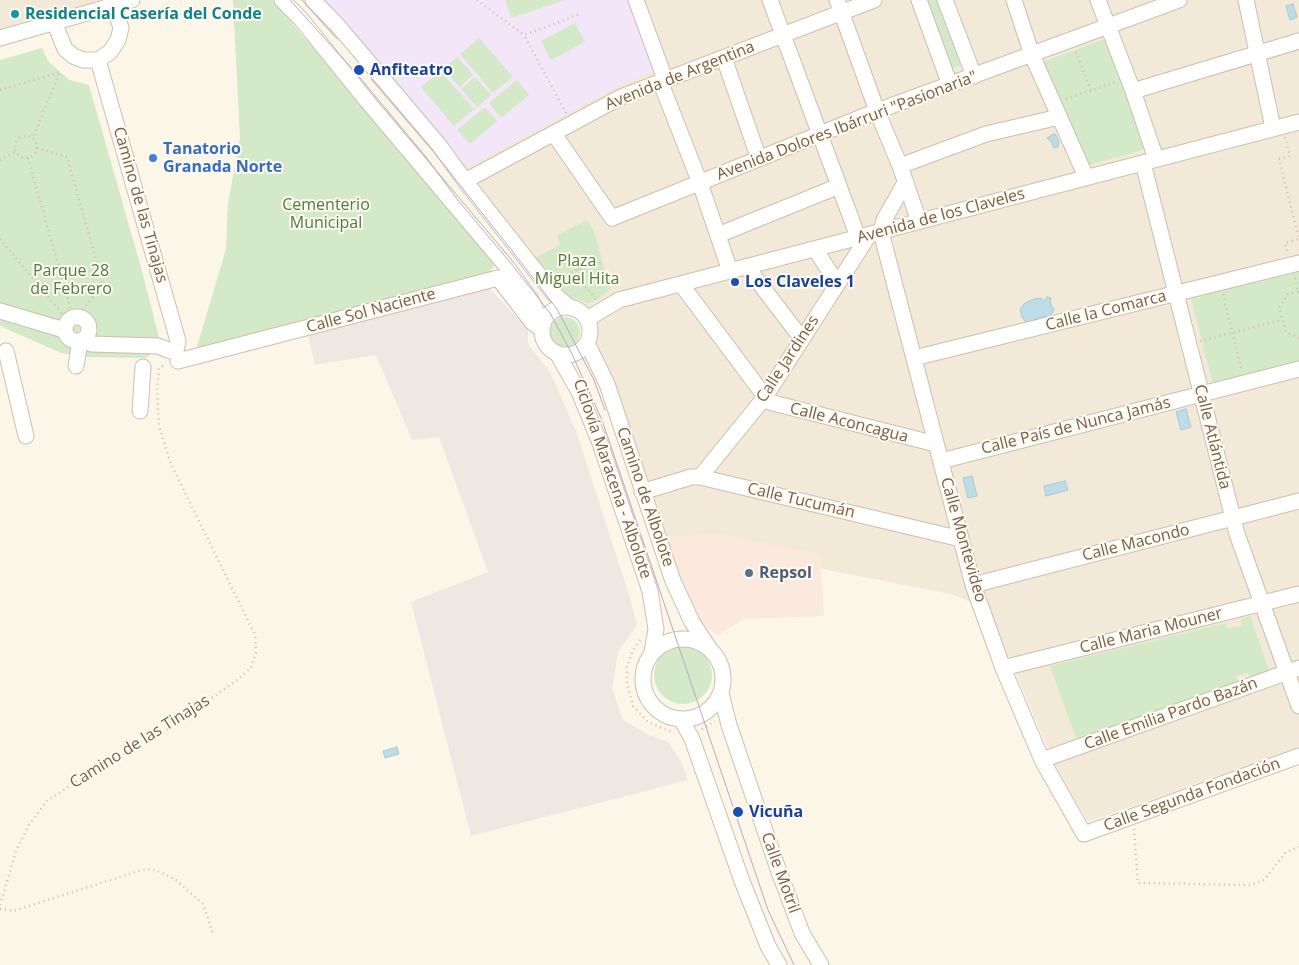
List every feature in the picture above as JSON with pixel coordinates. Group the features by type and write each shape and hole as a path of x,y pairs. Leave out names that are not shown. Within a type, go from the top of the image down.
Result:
{"street":[{"path":"0,38 54,22 87,6 114,5 132,0"},
{"path":"282,0 301,19 367,101 508,266 531,300 542,328 543,339 549,348 557,353 572,354 582,349 587,343 589,336 587,320 576,309 569,307 560,308 550,313 542,328"},
{"path":"313,0 339,27 440,145 553,293 569,307"},
{"path":"636,0 730,271"},
{"name":"Calle Montevideo","path":"770,0 839,186 869,235 914,358 973,585 1003,668 1042,760 1084,834"},
{"name":"Avenida de Argentina","path":"466,181 621,97 783,34 839,6 874,0"},
{"path":"919,0 950,85"},
{"path":"945,0 974,76"},
{"path":"1014,0 1032,55 1086,177"},
{"name":"Calle Atlántida","path":"1098,0 1131,84 1150,161 1176,294 1237,534 1262,603 1293,670 1299,706"},
{"name":"Avenida Dolores Ibárruri \"Pasionaria\"","path":"554,134 612,218 877,111 1178,0"},
{"path":"1246,0 1256,52 1278,127"},
{"path":"54,22 65,49 73,56 83,60 98,60 110,52 118,40 121,28 114,5"},
{"path":"839,6 920,221"},
{"path":"1131,84 1299,40"},
{"path":"724,58 759,159"},
{"name":"Camino de las Tinajas","path":"98,60 178,341 173,356"},
{"path":"900,166 1056,110"},
{"name":"Avenida de los Claveles","path":"587,320 619,300 1299,122"},
{"name":"Calle Jardines","path":"700,477 765,397 869,235 884,220 905,183"},
{"path":"718,235 839,186"},
{"path":"815,249 837,283"},
{"name":"Calle la Comarca","path":"914,358 1299,263"},
{"path":"747,267 802,339"},
{"name":"Calle Sol Naciente","path":"173,356 498,278 532,322 542,328"},
{"path":"681,284 765,397"},
{"path":"0,311 71,321 82,318 88,324 89,332 82,340 76,366"},
{"path":"71,321 68,338 72,340 82,340 91,344 158,346 173,356"},
{"name":"Camino de Albolote","path":"587,343 608,384 642,492 673,581 692,622 709,648"},
{"path":"6,350 26,436"},
{"name":"Camino de Albolote","path":"557,353 579,392 600,443 650,591 656,629 652,652"},
{"path":"140,411 143,367"},
{"name":"Calle País de Nunca Jamás","path":"941,461 1299,369"},
{"name":"Calle Aconcagua","path":"765,397 769,402 936,444"},
{"name":"Calle Tucumán","path":"642,492 690,477 700,477 961,539"},
{"name":"Calle Macondo","path":"973,585 1299,501"},
{"name":"Calle Maria Mouner","path":"1003,668 1299,594"},
{"path":"685,638 697,641 709,648 721,664 723,683 715,703 707,711 694,718 681,719 668,716 656,709 645,693 642,682 646,661 652,652 669,640 685,638"},
{"name":"Calle Emilia Pardo Bazán","path":"1042,760 1293,670"},
{"name":"Calle Motril","path":"721,692 726,714 778,869 802,933 821,965"},
{"path":"681,719 689,734 742,881 768,946 778,965"},
{"name":"Calle Segunda Fondación","path":"1084,834 1299,756"}],"path":[{"path":"477,0 524,35 566,114"},
{"path":"524,35 580,14"},
{"path":"1072,40 1091,90"},
{"path":"0,90 60,72 32,138"},
{"path":"1056,110 1091,90 1131,84"},
{"path":"1278,127 1290,156 1279,159 1299,239 1285,243"},
{"path":"37,148 34,154 28,158 21,157 16,152 15,144 19,138 26,136 32,138 37,148 67,157 103,284 71,321"},
{"path":"0,160 16,152"},
{"path":"28,158 71,321"},
{"path":"0,239 71,321"},
{"path":"552,283 578,268 604,262"},
{"path":"578,268 583,277 584,286 591,292 595,300"},
{"path":"1220,283 1245,383"},
{"path":"1299,291 1288,294 1279,308 1286,332 1299,338"},
{"path":"1189,344 1282,320"},
{"name":"Camino de las Tinajas","path":"0,904 16,851 29,825 47,801 80,779 171,727 251,668 256,652 255,635 171,464 159,426 157,390 159,368 173,356"},
{"path":"644,634 633,650 627,667 627,683 633,706 648,722 679,736 705,727 726,714"},
{"path":"1134,816 1138,883 1250,885 1264,880 1286,852 1299,847"},
{"path":"0,910 13,911 142,870 152,869 176,880 203,904 213,934"}],"shaded area":[{"path":"0,0 121,0 0,35"},
{"path":"318,0 1299,0 1299,747 1088,822 1057,769 988,609 951,594 662,538 599,348 557,293"},
{"path":"321,0 629,0 655,70 624,83 468,167 390,82 333,7 329,10"},
{"path":"489,288 528,329 528,344 550,372 576,431 627,588 637,625 618,652 612,689 623,720 649,735 668,742 681,761 688,780 471,836 411,602 488,572 439,437 412,440 376,355 315,365 308,336"},
{"name":"Repsol","path":"714,533 820,554 824,616 744,619 718,635 703,625 683,591 665,537"}],"green space":[{"name":"Cementerio Municipal","path":"233,0 273,0 496,263 489,273 196,350 226,249 228,203 240,138"},
{"path":"505,0 565,0 511,18"},
{"path":"925,0 939,0 963,64 950,69"},
{"path":"575,23 585,42 551,60 541,41"},
{"path":"479,38 513,77 493,93 460,54"},
{"path":"1105,39 1146,149 1089,165 1042,62"},
{"name":"Parque 28 de Febrero","path":"42,48 48,61 70,80 89,85 160,341 157,350 146,358 85,357 61,353 0,326 0,60"},
{"path":"457,57 473,75 460,87 443,69"},
{"path":"440,71 474,109 454,126 421,87"},
{"path":"475,77 491,95 477,107 461,89"},
{"path":"517,80 529,95 501,118 489,103"},
{"path":"485,107 497,121 470,144 457,130"},
{"name":"Plaza Miguel Hita","path":"587,220 594,231 610,290 595,301 587,303 577,299 565,298 532,259 560,245 557,235"},
{"path":"1299,271 1299,361 1213,384 1191,298"},
{"path":"565,317 576,321 580,332 576,343 565,347 554,343 550,332 554,321"},
{"path":"1250,616 1270,673 1251,679 1248,673 1236,676 1238,683 1077,741 1050,666 1225,623 1227,629 1242,625 1241,619"},
{"path":"677,646 689,646 704,654 712,669 712,681 704,696 689,704 677,704 662,696 654,681 654,669 662,654"}],"water":[{"path":"1293,4 1297,17 1290,20 1286,6"},
{"path":"1054,134 1059,142 1058,147 1054,148 1047,138"},
{"path":"1047,297 1051,298 1050,303 1054,310 1050,317 1040,317 1030,322 1025,321 1020,309 1025,303 1041,298 1045,301"},
{"path":"1186,409 1191,427 1181,430 1176,412"},
{"path":"972,476 977,496 968,498 963,478"},
{"path":"1065,481 1068,490 1046,496 1044,486"},
{"path":"397,747 399,754 385,758 383,751"}],"tram line":[{"path":"290,0 356,73 514,267 550,313 572,354 602,420 768,910 794,965"},
{"path":"302,0 337,39"},
{"path":"371,79 433,151 557,309 594,380 605,410"}],"place":[{"name":"Residencial Casería del Conde","path":"15,14"},
{"name":"Anfiteatro","path":"359,70"},
{"name":"Tanatorio Granada Norte","path":"153,158"},
{"name":"Los Claveles 1","path":"735,282"},
{"name":"Repsol","path":"749,573"},
{"name":"Vicuña","path":"738,812"}]}
